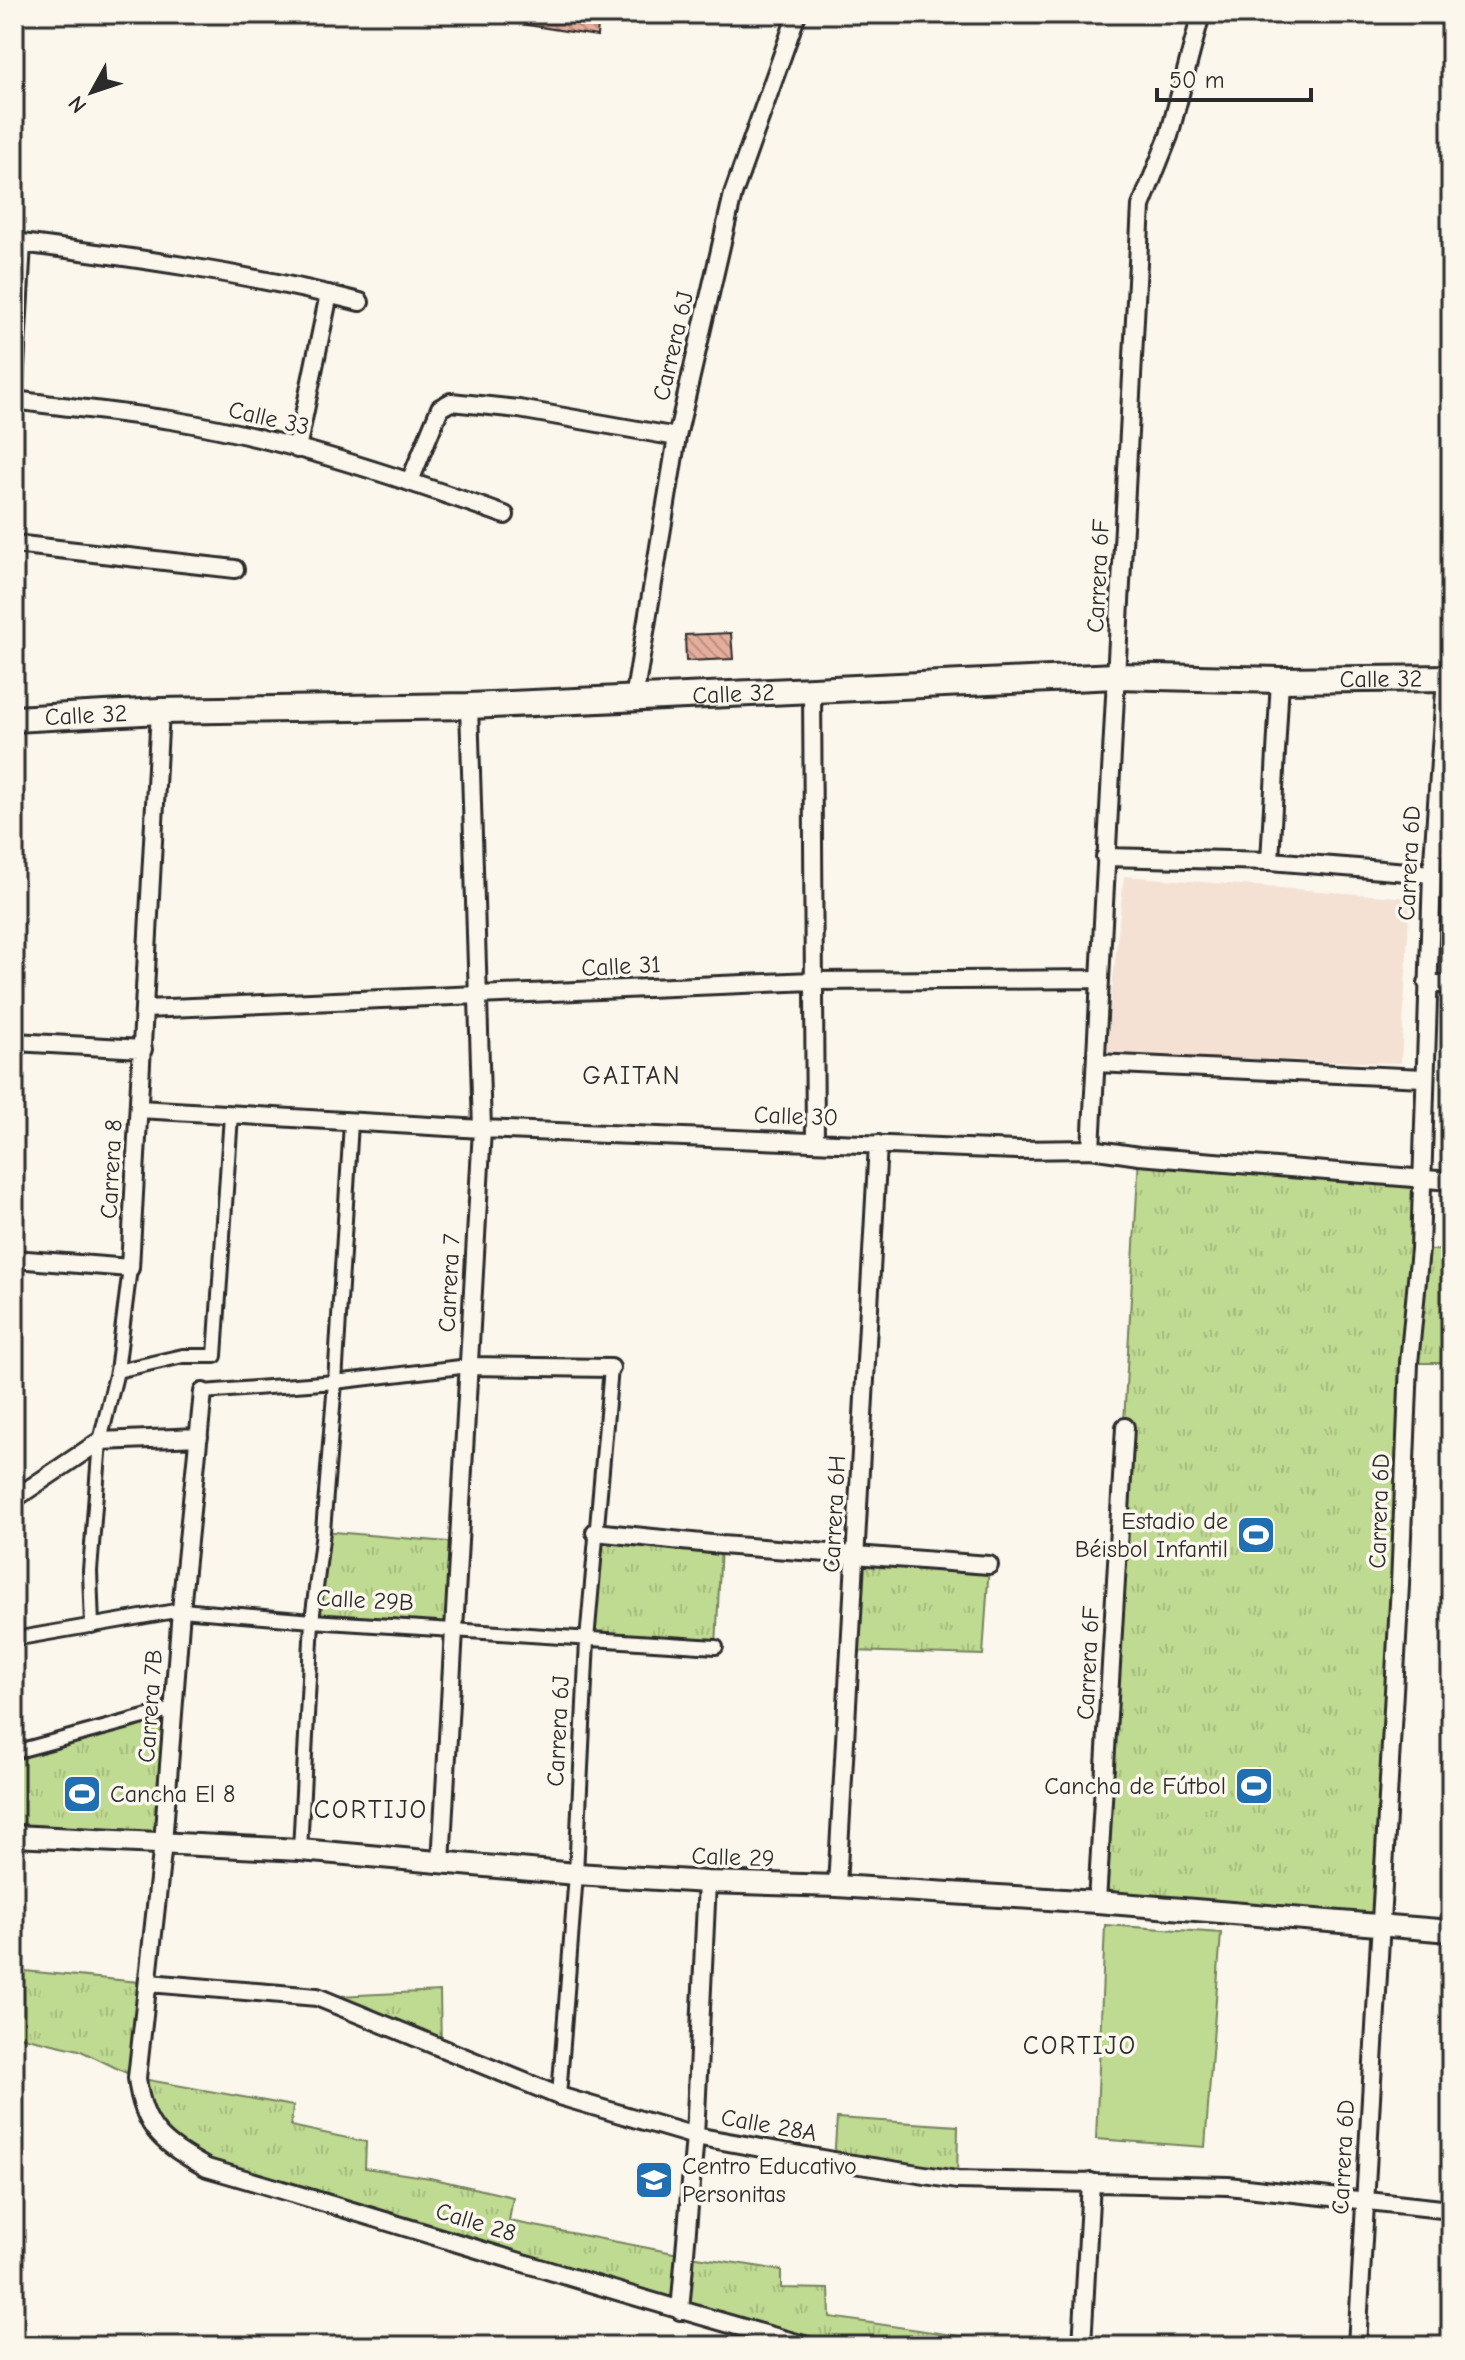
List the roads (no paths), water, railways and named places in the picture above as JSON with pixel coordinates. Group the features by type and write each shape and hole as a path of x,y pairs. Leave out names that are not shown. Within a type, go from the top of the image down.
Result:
{"main road":[{"name":"Calle 32","path":"14,719 160,711 469,706 1116,676 1280,680 1449,677"}],"street":[{"name":"Carrera 6J","path":"634,699 677,437 733,194 797,14"},
{"name":"Carrera 6F","path":"1091,1149 1141,206 1169,136 1201,14"},
{"path":"14,385 18,243 157,261 360,302"},
{"path":"297,449 329,294"},
{"name":"Calle 33","path":"14,400 173,421 297,449 410,481 505,515"},
{"path":"410,481 440,408 451,402 519,409 677,437"},
{"path":"14,544 235,569"},
{"name":"Carrera 6D","path":"1357,2346 1400,1585 1409,1363 1420,1236 1432,874 1449,677"},
{"path":"1270,861 1280,680"},
{"path":"812,690 815,1141"},
{"name":"Carrera 7","path":"441,1863 482,1129 469,706"},
{"name":"Carrera 8","path":"92,1626 90,1571 100,1441 117,1371 130,1268 160,711"},
{"path":"1105,857 1270,861 1432,874"},
{"name":"Calle 31","path":"144,1009 813,981 1100,979"},
{"path":"1427,983 1451,985"},
{"path":"14,1042 143,1049"},
{"path":"1096,1063 1424,1078"},
{"name":"Calle 30","path":"139,1109 482,1129 1017,1150 1091,1149 1451,1181"},
{"path":"117,1371 183,1356 215,1356 231,1115"},
{"path":"300,1850 312,1621 335,1382 351,1123"},
{"name":"Carrera 6H","path":"837,1886 878,1144"},
{"path":"14,1259 130,1268"},
{"path":"203,1392 335,1382 469,1360 611,1368"},
{"name":"Carrera 6J","path":"559,2096 576,1874 587,1640 611,1368"},
{"name":"Carrera 7B","path":"146,2119 139,2102 137,2078 163,1843 181,1610 203,1392"},
{"name":"Carrera 6F","path":"1097,1902 1125,1427"},
{"path":"14,1499 100,1441 199,1437"},
{"path":"595,1532 721,1545 989,1565"},
{"name":"Calle 29B","path":"14,1639 181,1610 716,1647"},
{"path":"14,1752 174,1709"},
{"name":"Calle 29","path":"14,1836 300,1850 707,1882 837,1886 1097,1902 1451,1931"},
{"path":"680,2311 695,2136 707,1882"},
{"name":"Calle 28A","path":"149,1983 317,1997 559,2096 695,2136 957,2180 1228,2186 1451,2210"},
{"name":"Calle 28","path":"146,2119 175,2151 207,2168 680,2311 808,2346"},
{"path":"1082,2346 1091,2182"}],"place":[{"name":"Estadio de Béisbol Infantil","path":"1256,1535"},
{"name":"Cancha de Fútbol","path":"1254,1786"},
{"name":"Cancha El 8","path":"82,1794"},
{"name":"Centro Educativo Personitas","path":"654,2180"}],"district":[{"name":"GAITAN","path":"632,1075"},
{"name":"CORTIJO","path":"371,1809"},
{"name":"CORTIJO","path":"1080,2045"}]}
